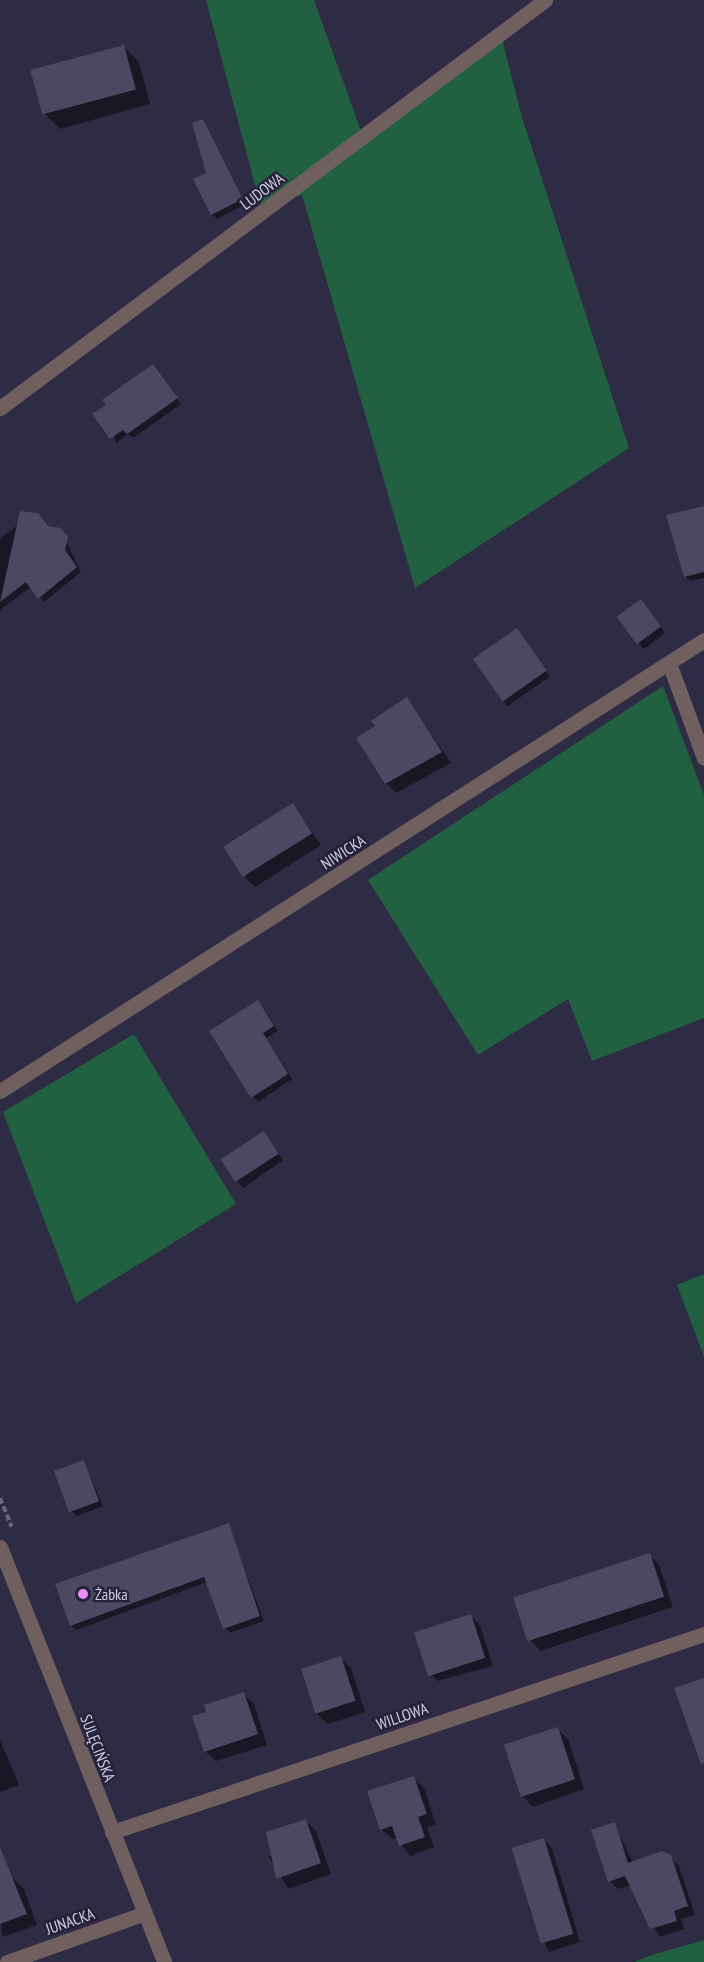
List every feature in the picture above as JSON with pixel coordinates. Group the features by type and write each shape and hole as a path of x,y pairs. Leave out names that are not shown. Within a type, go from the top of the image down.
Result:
{"street":[{"name":"LUDOWA","path":"0,408 545,0"},
{"name":"NIWICKA","path":"0,1091 704,640"},
{"path":"669,663 704,758"},
{"name":"SULĘCIŃSKA","path":"0,1547 164,1962"},
{"name":"WILLOWA","path":"112,1833 704,1634"},
{"name":"JUNACKA","path":"7,1962 145,1913"}],"green space":[{"path":"206,0 314,0 362,134 500,31 521,114 629,448 415,588 302,195 260,204"},
{"path":"663,686 704,795 704,1018 592,1061 568,999 478,1055 368,880"},
{"path":"134,1034 236,1204 76,1303 3,1112"},
{"path":"704,1274 704,1357 677,1285"},
{"path":"704,1940 704,1962 634,1962 655,1954"}],"building":[{"path":"124,45 136,89 42,115 30,70"},
{"path":"203,119 243,199 211,215 193,179 206,173 192,123"},
{"path":"153,364 178,398 127,434 123,430 110,439 92,414 106,405 102,400"},
{"path":"704,506 704,572 684,577 666,515"},
{"path":"20,511 38,513 48,526 61,528 68,537 65,550 77,567 38,599 26,582 0,602"},
{"path":"641,599 661,627 637,644 617,617"},
{"path":"517,628 547,671 503,702 473,659"},
{"path":"407,697 442,752 385,784 356,738 375,726 371,721"},
{"path":"293,803 312,834 243,877 223,846"},
{"path":"258,1000 274,1026 263,1033 288,1074 251,1098 209,1031"},
{"path":"264,1131 279,1154 235,1182 220,1159"},
{"path":"84,1460 99,1501 69,1512 54,1471"},
{"path":"229,1523 260,1616 223,1629 204,1577 70,1626 55,1584"},
{"path":"650,1553 664,1597 527,1641 513,1597"},
{"path":"471,1614 485,1658 428,1676 414,1633"},
{"path":"341,1656 356,1701 316,1714 301,1669"},
{"path":"704,1678 704,1763 701,1764 674,1688"},
{"path":"244,1692 258,1734 204,1752 192,1716 206,1712 204,1705"},
{"path":"558,1727 575,1779 521,1797 504,1745"},
{"path":"414,1776 427,1814 418,1817 425,1837 399,1846 392,1826 380,1830 367,1791"},
{"path":"306,1819 321,1863 276,1879 266,1832"},
{"path":"615,1822 628,1863 662,1851 671,1855 688,1906 674,1911 677,1921 650,1929 625,1876 608,1882 591,1830"},
{"path":"544,1838 573,1934 541,1944 511,1848"},
{"path":"0,1847 27,1914 0,1924"}],"place":[{"name":"Żabka","path":"83,1594"}]}
